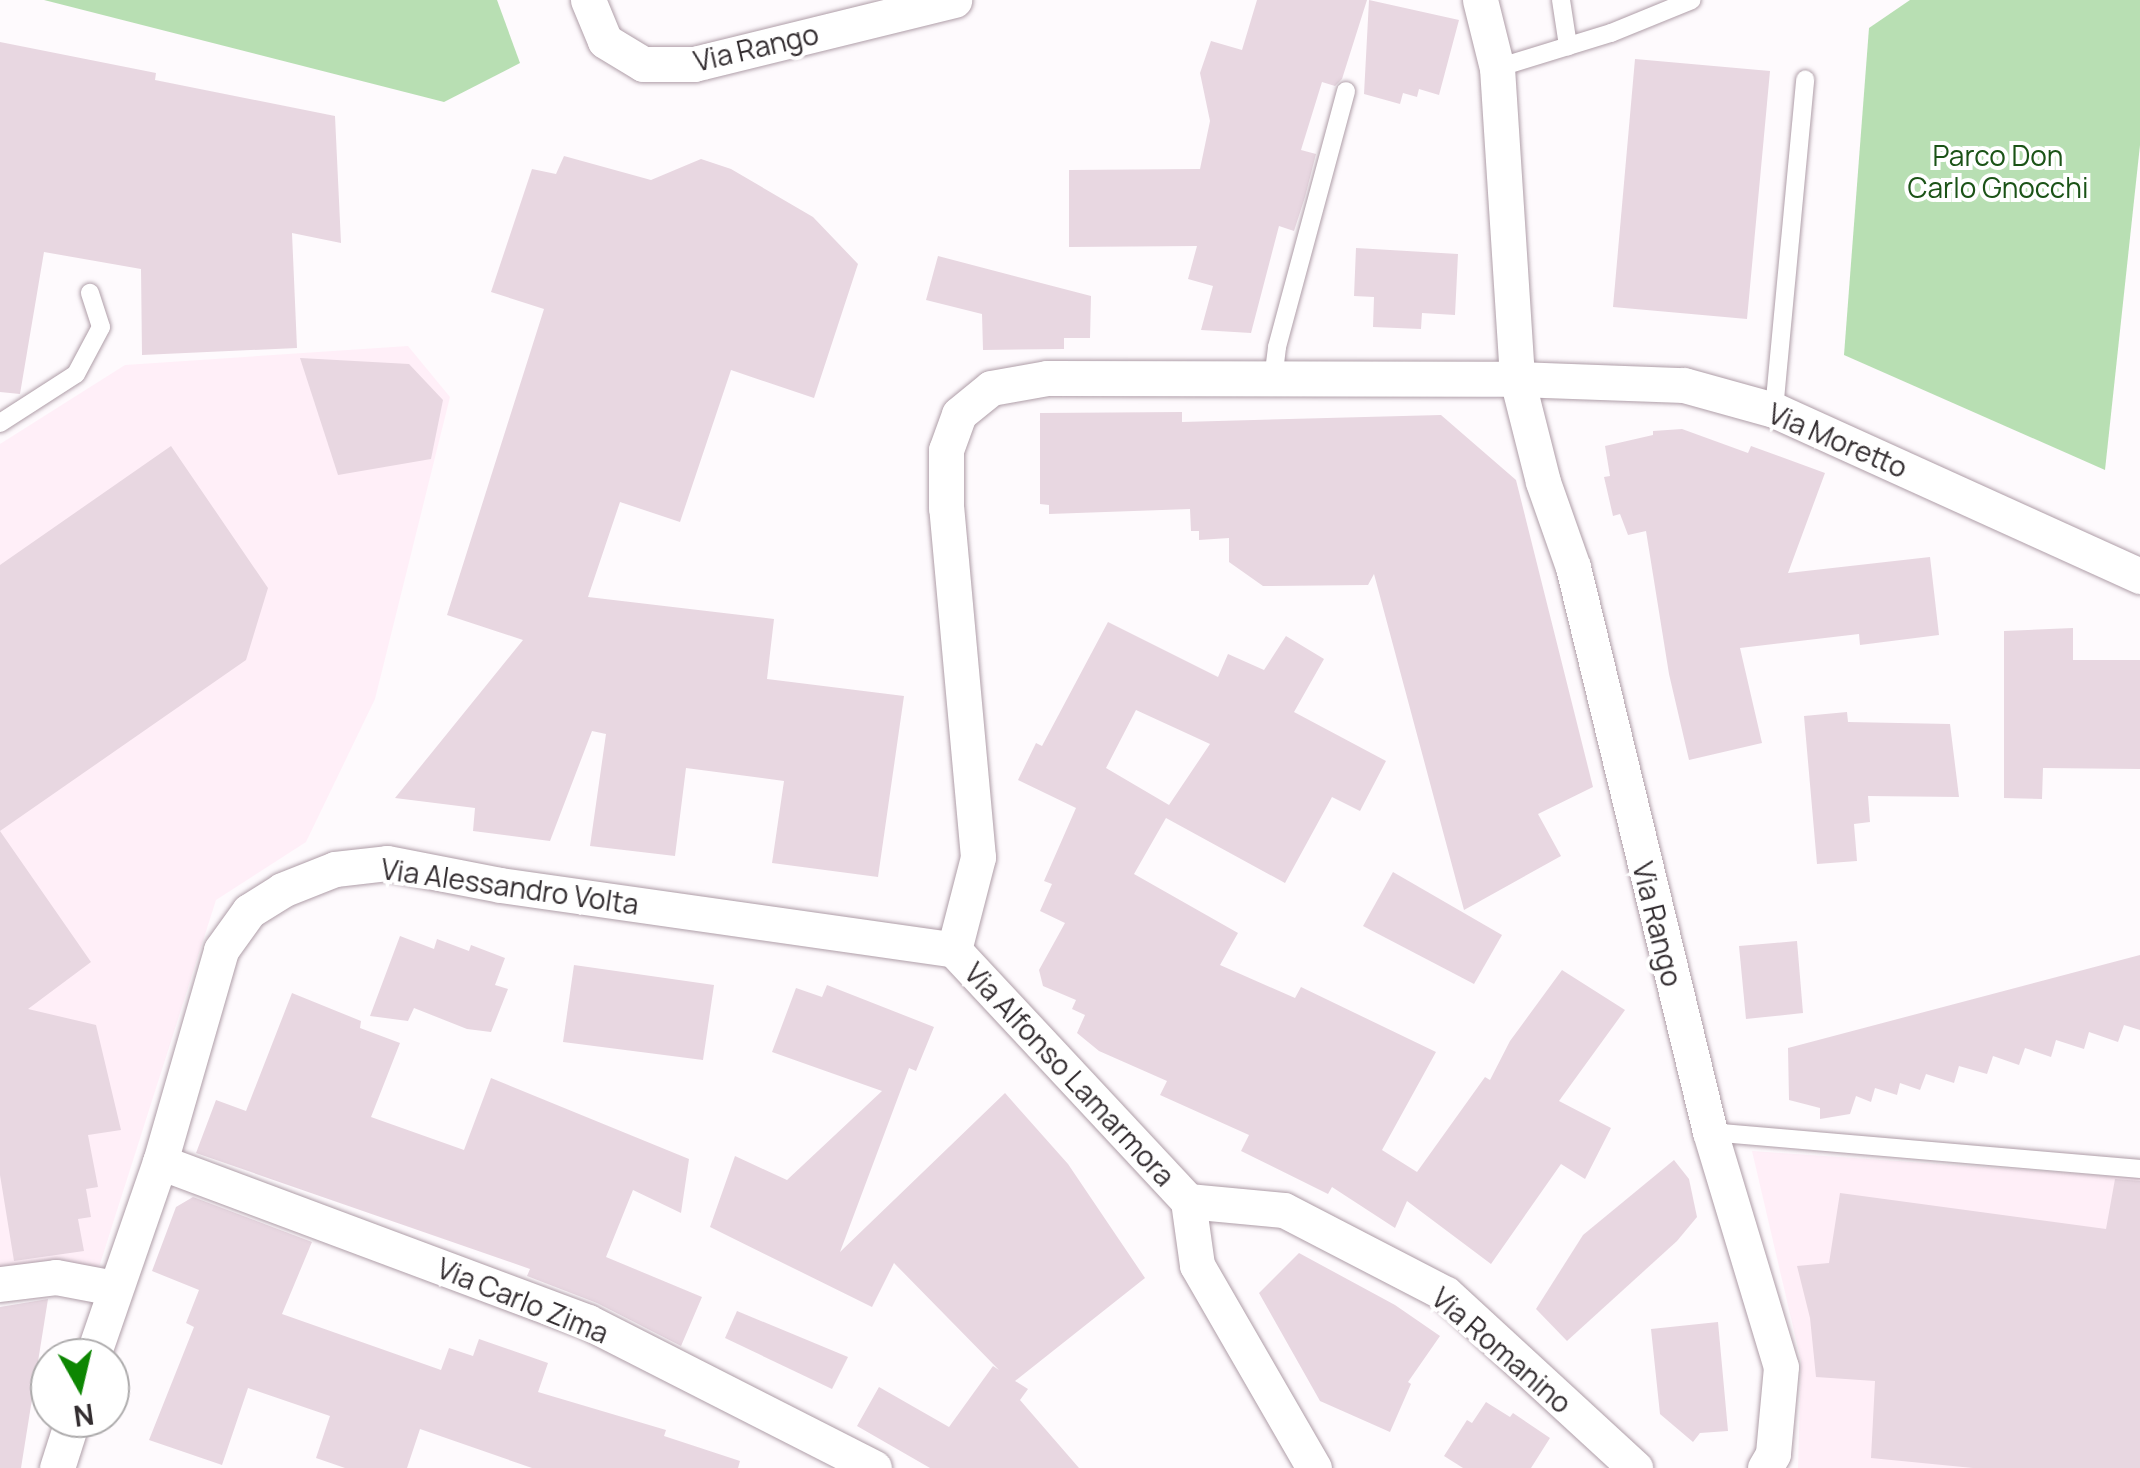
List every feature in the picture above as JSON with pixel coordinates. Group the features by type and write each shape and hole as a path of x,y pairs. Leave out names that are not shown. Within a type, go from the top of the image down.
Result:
{"street":[{"name":"Via Rango","path":"588,0 605,41 643,64 694,64 954,0"},
{"name":"Via Rango","path":"1480,0 1497,68 1516,378 1544,482 1573,567 1710,1132 1781,1367 1774,1454 1765,1468"},
{"name":"Via Alfonso Lamarmora","path":"1273,380 1047,378 991,388 959,414 946,450 946,508 978,857 954,950 1188,1201 1197,1266 1314,1468"},
{"path":"1273,380 1516,378"},
{"name":"Via Moretto","path":"1516,378 1684,385 1774,410 2140,576"},
{"name":"Via Alessandro Volta","path":"98,1338 160,1162 220,950 250,911 282,890 335,869 387,863 500,885 954,950"},
{"name":"Via Carlo Zima","path":"160,1162 588,1322 874,1468"},
{"name":"Via Romanino","path":"1188,1201 1284,1210 1446,1294 1635,1468"},
{"path":"0,1284 56,1278 114,1288"},
{"path":"57,1468 67,1438"}],"lane":[{"path":"1561,0 1568,46"},
{"path":"1497,68 1692,0"},
{"path":"1774,410 1806,79"},
{"path":"1273,380 1277,347 1346,91"},
{"path":"0,423 76,374 101,327 90,293"},
{"path":"1710,1132 2140,1169"}],"shaded area":[{"path":"408,346 450,397 375,699 306,842 216,900 99,1267 0,1277 0,444 125,365"},
{"path":"1752,1151 2140,1178 2140,1468 1798,1468 1801,1361"}],"green space":[{"path":"44,0 497,0 520,63 444,102"},
{"name":"Parco Don Carlo Gnocchi","path":"1910,0 2140,0 2140,145 2105,470 1844,355 1869,28"}],"building":[{"path":"1257,0 1367,0 1342,79 1335,86 1322,82 1301,150 1316,154 1305,197 1294,231 1279,226 1251,333 1201,330 1213,286 1188,279 1197,246 1069,247 1069,170 1200,169 1210,121 1200,73 1211,41 1242,50"},
{"path":"1369,0 1459,20 1439,95 1419,89 1417,97 1403,93 1400,104 1364,94"},
{"path":"0,42 156,73 155,80 335,116 341,243 292,233 297,348 142,355 141,269 44,252 20,394 0,392"},
{"path":"1635,59 1770,71 1747,319 1613,307"},
{"path":"564,156 651,180 701,159 731,169 813,217 858,264 814,398 731,370 680,522 620,502 588,597 774,619 767,679 904,696 878,877 772,863 784,781 686,768 675,856 590,846 606,734 592,731 550,841 473,831 475,808 395,798 523,640 447,615 544,309 491,292 532,169 556,174"},
{"path":"1356,248 1458,254 1455,315 1422,313 1421,329 1373,327 1374,297 1354,296"},
{"path":"938,256 1091,296 1090,338 1064,338 1064,349 983,350 982,314 926,300"},
{"path":"300,358 409,364 443,400 431,459 338,475"},
{"path":"1182,412 1182,422 1441,415 1516,480 1593,787 1538,814 1561,856 1464,910 1374,574 1368,585 1263,586 1229,562 1229,538 1199,540 1199,531 1191,531 1190,509 1049,514 1049,505 1040,504 1040,413"},
{"path":"1682,429 1748,453 1751,446 1825,473 1788,573 1930,557 1939,635 1860,645 1859,634 1740,648 1762,743 1689,760 1669,674 1646,531 1628,535 1620,514 1613,516 1604,477 1610,476 1605,446 1653,435 1653,431"},
{"path":"171,446 268,588 246,660 0,831 0,565"},
{"path":"1108,622 1218,677 1228,654 1264,670 1286,636 1324,659 1294,712 1386,761 1360,811 1332,797 1285,883 1166,818 1134,874 1238,933 1220,965 1295,998 1301,987 1436,1052 1382,1150 1417,1172 1485,1077 1490,1080 1510,1041 1562,970 1625,1010 1559,1101 1611,1128 1585,1179 1561,1164 1491,1264 1407,1201 1395,1228 1332,1187 1328,1194 1241,1151 1249,1135 1160,1095 1167,1081 1099,1051 1077,1033 1085,1015 1072,1009 1076,1000 1043,986 1039,970 1065,923 1040,911 1052,884 1044,881 1076,808 1018,780 1036,743 1042,746","holes":["1136,710 1210,744 1169,805 1106,768"]},
{"path":"2073,628 2073,660 2140,660 2140,769 2043,768 2042,799 2004,798 2004,631"},
{"path":"1847,712 1848,722 1950,724 1959,797 1868,796 1870,822 1854,824 1857,861 1817,864 1804,716"},
{"path":"0,831 91,962 28,1009 96,1025 121,1130 88,1135 98,1187 86,1189 91,1217 78,1219 84,1251 14,1261 0,1175"},
{"path":"1393,872 1502,935 1474,984 1363,926"},
{"path":"400,936 434,949 437,939 469,951 471,945 505,958 495,985 508,989 491,1032 467,1029 414,1008 408,1021 370,1016"},
{"path":"1797,941 1803,1013 1746,1019 1739,946"},
{"path":"2140,955 2140,1030 2124,1025 2118,1042 2089,1032 2084,1049 2056,1040 2051,1057 2025,1048 2019,1065 1993,1056 1987,1074 1959,1066 1954,1083 1926,1074 1920,1090 1900,1083 1897,1095 1875,1088 1871,1102 1856,1096 1850,1114 1820,1119 1820,1108 1789,1100 1788,1048"},
{"path":"574,965 714,985 703,1060 563,1042"},
{"path":"827,985 934,1027 916,1071 909,1068 840,1252 1005,1093 1068,1164 1145,1278 1015,1381 1028,1389 1020,1400 1079,1468 930,1468 857,1426 879,1387 949,1427 993,1366 999,1370 894,1263 872,1307 710,1227 735,1156 787,1180 882,1091 772,1052 796,988 822,997"},
{"path":"292,993 361,1021 360,1028 400,1043 371,1117 464,1150 491,1078 689,1159 681,1213 633,1190 606,1257 702,1297 681,1346 597,1303 527,1276 530,1269 196,1153 216,1100 246,1111"},
{"path":"1674,1160 1689,1179 1697,1217 1677,1241 1567,1341 1536,1309 1583,1235"},
{"path":"2115,1179 2140,1181 2140,1468 1973,1468 1871,1458 1875,1381 1816,1377 1810,1318 1797,1266 1829,1263 1840,1193 2106,1229"},
{"path":"193,1197 312,1242 282,1314 441,1370 449,1348 473,1356 479,1339 548,1363 538,1392 666,1430 664,1436 740,1461 738,1468 532,1468 420,1429 407,1468 345,1468 316,1458 330,1416 248,1388 222,1465 149,1440 194,1327 186,1323 199,1290 152,1271 176,1207"},
{"path":"1299,1253 1395,1305 1440,1336 1408,1382 1411,1384 1390,1432 1320,1401 1259,1293"},
{"path":"48,1299 42,1338 30,1338 30,1412 21,1468 0,1468 0,1307"},
{"path":"737,1311 848,1357 832,1389 725,1338"},
{"path":"1718,1322 1728,1431 1700,1433 1693,1442 1660,1414 1651,1329"},
{"path":"1486,1402 1510,1417 1513,1413 1550,1438 1531,1468 1463,1468 1444,1456 1467,1420 1472,1423"}]}
